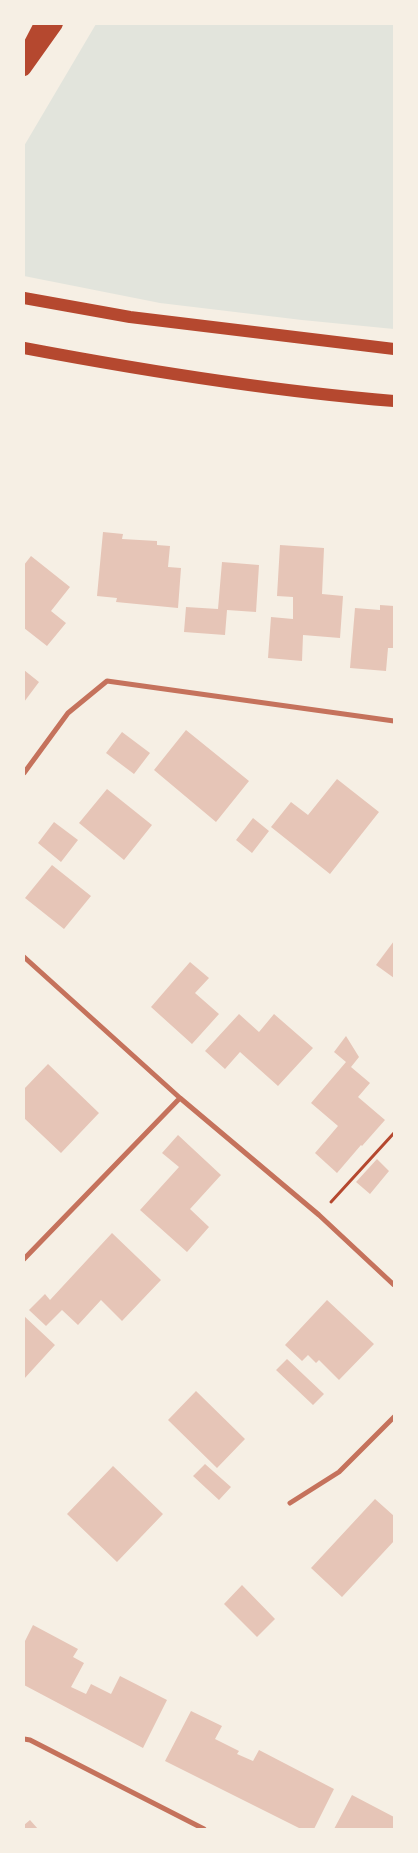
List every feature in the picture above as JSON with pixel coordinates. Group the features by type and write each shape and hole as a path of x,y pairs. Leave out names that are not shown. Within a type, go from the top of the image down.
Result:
{"highway":[{"path":"24,58 41,24"},
{"path":"24,69 56,24"}],"main road":[{"path":"24,298 130,317 394,350"},
{"path":"24,348 112,364 244,384 394,401"}],"street":[{"path":"24,773 68,713 107,681 394,721"},
{"path":"24,957 180,1098 319,1215 394,1285"},
{"path":"24,1259 180,1098"},
{"path":"290,1503 339,1472 394,1417"},
{"path":"24,1739 30,1740 204,1829"}],"path":[{"path":"319,1215 394,1133"}],"shaded area":[{"path":"96,24 394,24 394,329 160,303 24,276 24,146"}],"building":[{"path":"103,532 123,534 122,539 157,541 157,545 170,546 168,567 181,568 178,608 116,602 117,598 97,596"},
{"path":"280,545 324,548 322,594 343,596 340,638 303,635 302,661 268,658 271,617 293,619 293,597 277,596"},
{"path":"31,556 70,587 51,611 66,623 47,646 24,628 24,565"},
{"path":"222,562 259,565 256,612 227,610 225,635 184,632 186,607 218,609"},
{"path":"380,605 394,606 394,648 388,648 386,671 350,668 355,608 380,610"},
{"path":"24,670 39,682 24,702"},
{"path":"186,730 249,781 216,822 154,770"},
{"path":"122,732 150,753 134,774 106,753"},
{"path":"337,779 379,812 330,874 271,827 291,802 308,815"},
{"path":"107,789 152,825 124,860 79,823"},
{"path":"253,818 269,831 252,853 236,840"},
{"path":"54,822 78,840 61,862 38,843"},
{"path":"52,865 91,896 64,929 25,898"},
{"path":"394,941 394,978 376,965"},
{"path":"190,962 209,978 195,993 219,1014 192,1044 151,1007"},
{"path":"239,1014 259,1032 274,1014 313,1048 278,1086 240,1052 225,1069 205,1051"},
{"path":"346,1036 359,1057 351,1067 370,1083 358,1097 385,1120 337,1173 315,1153 338,1126 311,1103 346,1062 334,1052"},
{"path":"48,1064 99,1113 61,1153 24,1118 24,1089"},
{"path":"178,1135 221,1175 190,1209 209,1227 187,1252 140,1210 179,1167 162,1153"},
{"path":"377,1159 389,1171 370,1194 356,1182"},
{"path":"112,1233 161,1280 122,1321 101,1300 78,1325 62,1310 46,1326 29,1310 45,1294 50,1300"},
{"path":"327,1300 374,1344 339,1380 319,1360 316,1363 308,1355 302,1361 285,1345"},
{"path":"24,1316 55,1345 24,1379"},
{"path":"287,1359 324,1394 313,1405 276,1370"},
{"path":"196,1391 245,1439 217,1468 168,1420"},
{"path":"205,1464 231,1487 219,1500 193,1476"},
{"path":"113,1466 163,1514 117,1562 67,1514"},
{"path":"375,1499 394,1516 394,1541 342,1597 311,1568"},
{"path":"242,1585 275,1619 257,1637 224,1604"},
{"path":"33,1625 78,1649 73,1657 84,1663 71,1687 86,1694 91,1684 111,1694 120,1676 167,1700 143,1748 24,1685 24,1643"},
{"path":"191,1711 222,1726 215,1739 239,1751 237,1754 253,1761 259,1750 334,1789 314,1829 301,1829 165,1761"},
{"path":"352,1795 394,1817 394,1829 334,1829"},
{"path":"30,1820 38,1829 24,1829 24,1825"}]}
